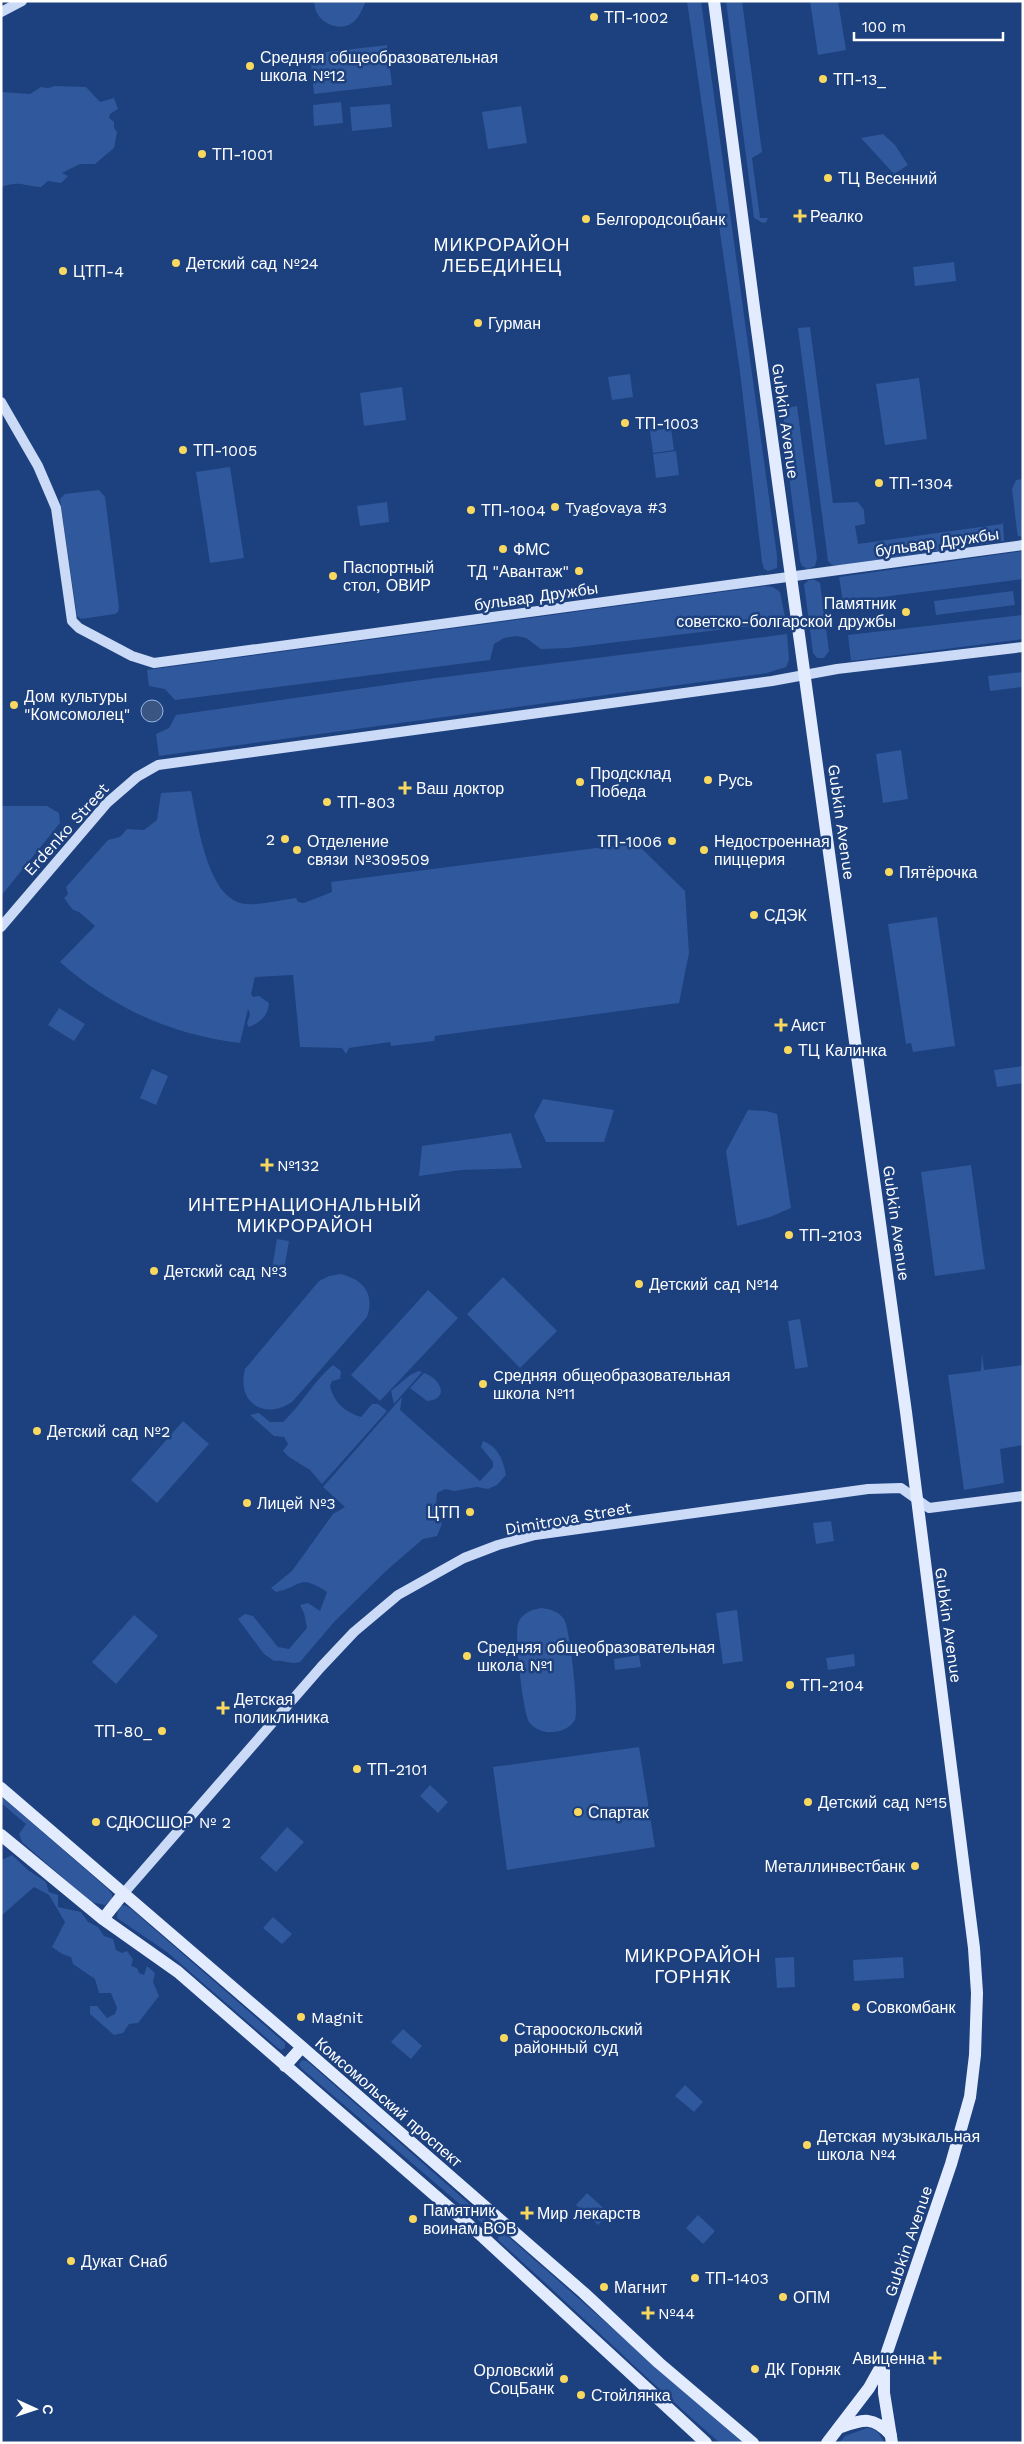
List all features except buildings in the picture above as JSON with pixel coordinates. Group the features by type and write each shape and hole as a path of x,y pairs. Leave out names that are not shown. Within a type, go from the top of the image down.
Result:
{"main road":[{"path":"1,12 22,1"},
{"name":"Gubkin Avenue","path":"714,1 791,576 840,916 968,1890 977,1993 975,2055 970,2097 956,2149 884,2361 869,2388 828,2443"},
{"name":"бульвар Дружбы","path":"1,402 38,466 56,508 69,613 72,621 79,628 132,656 154,663 1023,545"},
{"path":"805,675 837,669 1023,646"},
{"name":"Erdenko Street","path":"1,927 107,803 137,776 158,766 172,762 805,675"},
{"name":"Dimitrova Street","path":"123,1894 321,1667 354,1632 398,1595 464,1558 535,1535 868,1489 901,1488 929,1508 1023,1496"},
{"name":"Комсомольский проспект","path":"1,1788 302,2047 753,2443"},
{"path":"1,1835 103,1918 164,1961 484,2238 706,2443"},
{"path":"103,1918 123,1894"},
{"path":"285,2066 302,2047"},
{"path":"484,2238 500,2222"},
{"path":"884,2361 884,2393 892,2439"},
{"path":"840,2427 860,2420 871,2420 883,2427 892,2439"}],"shaded area":[{"path":"314,1 365,1 365,3 360,14 352,23 338,27 323,21 316,10"},
{"path":"687,1 701,1 777,556 777,568 768,571 764,569 762,562 740,372"},
{"path":"726,1 742,1 762,152 752,158 760,218 768,218 763,223 754,218"},
{"path":"810,1 838,1 846,50 818,55"},
{"path":"387,45 392,85 314,94 310,54"},
{"path":"41,87 86,87 100,102 114,98 118,109 110,114 109,118 114,122 114,128 117,132 114,148 95,164 80,164 62,173 68,176 61,183 48,181 41,187 18,184 1,187 1,92 30,94"},
{"path":"341,102 343,123 314,126 313,105"},
{"path":"390,104 392,127 352,131 350,107"},
{"path":"521,106 527,143 488,149 482,112"},
{"path":"883,134 895,145 908,165 894,174 861,138"},
{"path":"954,262 956,281 915,286 913,267"},
{"path":"810,327 833,503 858,502 864,510 865,524 855,526 858,544 1002,524 1003,522 1004,541 842,565 832,565 828,561 798,328"},
{"path":"630,374 633,397 612,400 608,377"},
{"path":"919,378 927,439 885,445 876,384"},
{"path":"402,387 406,420 364,426 360,393"},
{"path":"797,406 817,558 815,566 808,569 802,566 800,561 783,430 785,408"},
{"path":"671,428 674,450 653,453 650,431"},
{"path":"676,451 679,475 656,478 653,454"},
{"path":"230,467 244,558 210,563 196,472"},
{"path":"1023,479 1023,537 1018,536 1012,489 1016,480"},
{"path":"99,490 105,497 119,607 118,612 115,614 81,619 77,616 60,499 65,494"},
{"path":"387,502 389,522 360,526 357,506"},
{"path":"1023,551 1023,579 843,602 839,577"},
{"path":"809,580 815,580 820,583 829,651 824,658 817,658 813,653 804,584"},
{"path":"765,586 773,587 780,592 786,622 568,648 541,649 526,638 516,636 504,638 494,644 490,660 175,700 165,689 149,686 147,670"},
{"path":"1013,591 1015,605 936,615 934,601"},
{"path":"1023,615 1023,639 851,661 848,635"},
{"path":"787,634 789,660 786,667 767,673 159,756 156,734 169,728 176,715 421,680"},
{"path":"1023,672 1023,687 990,691 988,676"},
{"path":"152,700 160,703 163,711 160,719 152,722 144,719 141,711 144,703"},
{"path":"901,750 908,799 883,803 876,754"},
{"path":"191,791 201,840 213,875 222,889 233,900 246,904 296,898 298,902 304,903 332,892 331,882 636,843 685,891 689,953 679,1003 435,1036 434,1041 391,1046 390,1042 349,1048 346,1054 342,1048 300,1047 293,975 255,977 251,994 253,997 259,996 269,1003 268,1008 263,1018 249,1027 247,1024 250,1014 248,1009 240,1043 190,1033 144,1017 100,993 60,962 95,926 79,912 73,910 64,898 68,894 66,887 108,840 120,837 127,829 144,830 157,820 161,793"},
{"path":"1,806 47,806 59,813 60,823 1,896"},
{"path":"937,917 955,1046 913,1052 911,1043 906,1044 888,924"},
{"path":"59,1008 85,1024 74,1041 48,1025"},
{"path":"1023,1066 1023,1083 997,1087 994,1070"},
{"path":"152,1069 168,1076 156,1105 140,1098"},
{"path":"543,1099 614,1110 604,1142 546,1142 534,1116"},
{"path":"748,1110 777,1114 791,1208 770,1217 737,1226 726,1151"},
{"path":"511,1133 522,1168 461,1170 419,1176 422,1146"},
{"path":"971,1165 985,1269 935,1276 921,1172"},
{"path":"277,1239 289,1241 284,1270 272,1268"},
{"path":"341,1274 356,1280 366,1289 370,1301 367,1317 292,1402 272,1410 262,1409 255,1405 245,1391 243,1381 245,1369 319,1281 329,1276"},
{"path":"503,1277 557,1331 520,1368 467,1314"},
{"path":"428,1290 458,1318 380,1401 351,1375"},
{"path":"800,1319 808,1367 795,1369 788,1321"},
{"path":"982,1354 984,1370 1023,1365 1023,1445 1000,1449 1004,1483 964,1490 948,1375 981,1371"},
{"path":"333,1365 341,1371 340,1379 332,1381 330,1386 334,1397 341,1406 361,1417 372,1404 378,1404 387,1411 322,1484 310,1470 283,1451 288,1444 284,1437 274,1436 250,1415 259,1413 270,1422 283,1422"},
{"path":"419,1371 422,1372 394,1404 391,1391 410,1375"},
{"path":"424,1373 435,1379 441,1388 439,1396 427,1401 410,1388"},
{"path":"402,1397 400,1410 480,1481 493,1467 493,1462 481,1447 483,1441 499,1454 506,1475 497,1485 488,1489 477,1487 454,1491 445,1489 437,1493 436,1505 442,1524 437,1536 423,1539 387,1570 335,1621 300,1662 274,1661 264,1654 238,1619 245,1614 253,1616 278,1647 289,1649 307,1628 300,1605 308,1603 320,1611 327,1592 318,1586 305,1582 276,1592 271,1588 292,1571 333,1514 345,1507 323,1487"},
{"path":"183,1421 209,1444 157,1503 131,1480"},
{"path":"831,1521 834,1541 816,1544 813,1523"},
{"path":"541,1608 554,1611 564,1619 569,1637 573,1670 576,1702 575,1720 568,1727 555,1732 539,1730 529,1722 519,1671 517,1628 519,1621 526,1613"},
{"path":"737,1610 743,1661 723,1664 716,1613"},
{"path":"134,1615 158,1636 116,1684 92,1662"},
{"path":"854,1654 855,1666 828,1670 826,1658"},
{"path":"639,1655 641,1667 615,1670 614,1659"},
{"path":"639,1747 655,1847 507,1870 493,1767"},
{"path":"430,1785 448,1802 438,1813 420,1796"},
{"path":"1,1796 108,1889 112,1894 112,1899 105,1905 91,1902 22,1842 19,1834 26,1824 1,1803"},
{"path":"287,1827 304,1842 276,1872 260,1858"},
{"path":"12,1855 28,1870 46,1882 49,1892 58,1895 58,1907 81,1912 88,1922 98,1927 104,1936 113,1939 116,1950 122,1953 127,1951 133,1959 131,1966 137,1968 139,1973 144,1975 147,1966 155,1973 153,1982 159,1996 138,2023 129,2024 123,2033 114,2035 90,2014 90,2006 97,2006 107,2018 115,2014 117,2008 111,1993 99,1993 95,1979 73,1964 71,1957 62,1954 52,1947 65,1922 49,1895 34,1887 1,1916 2,1860"},
{"path":"124,1905 130,1908 285,2043 285,2048 281,2050 278,2048 167,1952 117,1918 118,1907"},
{"path":"273,1917 292,1934 282,1944 263,1928"},
{"path":"794,1957 795,1987 777,1988 775,1958"},
{"path":"903,1957 904,1978 854,1981 853,1960"},
{"path":"403,2029 422,2046 411,2059 391,2042"},
{"path":"302,2060 307,2061 484,2217 486,2221 483,2224 301,2068 299,2064"},
{"path":"685,2085 703,2102 694,2112 675,2096"},
{"path":"587,2193 609,2213 598,2225 576,2205"},
{"path":"698,2215 715,2231 703,2244 686,2228"},
{"path":"499,2232 504,2233 743,2443 720,2443 498,2240"},
{"path":"867,2428 878,2432 884,2443 839,2443 845,2436"}],"place":[{"name":"ТП-1002","path":"594,17"},
{"name":"Средняя общеобразовательная школа №12","path":"250,66"},
{"name":"ТП-13_","path":"823,79"},
{"name":"ТП-1001","path":"202,154"},
{"name":"ТЦ Весенний","path":"828,178"},
{"name":"Реалко","path":"800,216"},
{"name":"Белгородсоцбанк","path":"586,219"},
{"name":"Детский сад №24","path":"176,263"},
{"name":"ЦТП-4","path":"63,271"},
{"name":"Гурман","path":"478,323"},
{"name":"ТП-1003","path":"625,423"},
{"name":"ТП-1005","path":"183,450"},
{"name":"ТП-1304","path":"879,483"},
{"name":"Tyagovaya #3","path":"555,507"},
{"name":"ТП-1004","path":"471,510"},
{"name":"ФМС","path":"503,549"},
{"name":"ТД \"Авантаж\"","path":"579,571"},
{"name":"Паспортный стол, ОВИР","path":"333,576"},
{"name":"Памятник советско-болгарской дружбы","path":"906,612"},
{"name":"Дом культуры \"Комсомолец\"","path":"14,705"},
{"name":"Русь","path":"708,780"},
{"name":"Продсклад Победа","path":"580,782"},
{"name":"Ваш доктор","path":"405,788"},
{"name":"ТП-803","path":"327,802"},
{"name":"2","path":"285,839"},
{"name":"ТП-1006","path":"672,841"},
{"name":"Отделение связи №309509","path":"297,850"},
{"name":"Недостроенная пиццерия","path":"704,850"},
{"name":"Пятёрочка","path":"889,872"},
{"name":"СДЭК","path":"754,915"},
{"name":"Аист","path":"781,1025"},
{"name":"ТЦ Калинка","path":"788,1050"},
{"name":"№132","path":"267,1165"},
{"name":"ТП-2103","path":"789,1235"},
{"name":"Детский сад №3","path":"154,1271"},
{"name":"Детский сад №14","path":"639,1284"},
{"name":"Cредняя общеобразовательная школа №11","path":"483,1384"},
{"name":"Детский сад №2","path":"37,1431"},
{"name":"Лицей №3","path":"247,1503"},
{"name":"ЦТП","path":"470,1512"},
{"name":"Средняя общеобразовательная школа №1","path":"467,1656"},
{"name":"ТП-2104","path":"790,1685"},
{"name":"Детская поликлиника","path":"223,1708"},
{"name":"ТП-80_","path":"162,1731"},
{"name":"ТП-2101","path":"357,1769"},
{"name":"Детский сад №15","path":"808,1802"},
{"name":"Спартак","path":"578,1812"},
{"name":"СДЮСШОР № 2","path":"96,1822"},
{"name":"Металлинвестбанк","path":"915,1866"},
{"name":"Совкомбанк","path":"856,2007"},
{"name":"Magnit","path":"301,2017"},
{"name":"Старооскольский районный суд","path":"504,2038"},
{"name":"Детская музыкальная школа №4","path":"807,2145"},
{"name":"Мир лекарств","path":"527,2213"},
{"name":"Памятник воинам ВОВ","path":"413,2219"},
{"name":"Дукат Снаб","path":"71,2261"},
{"name":"ТП-1403","path":"695,2278"},
{"name":"Магнит","path":"604,2287"},
{"name":"ОПМ","path":"783,2297"},
{"name":"№44","path":"648,2313"},
{"name":"Авиценна","path":"935,2358"},
{"name":"ДК Горняк","path":"755,2369"},
{"name":"Орловский СоцБанк","path":"564,2379"},
{"name":"Стойлянка","path":"581,2395"}],"district":[{"name":"МИКРОРАЙОН ЛЕБЕДИНЕЦ","path":"502,255"},
{"name":"ИНТЕРНАЦИОНАЛЬНЫЙ МИКРОРАЙОН","path":"305,1215"},
{"name":"МИКРОРАЙОН ГОРНЯК","path":"693,1966"}]}
